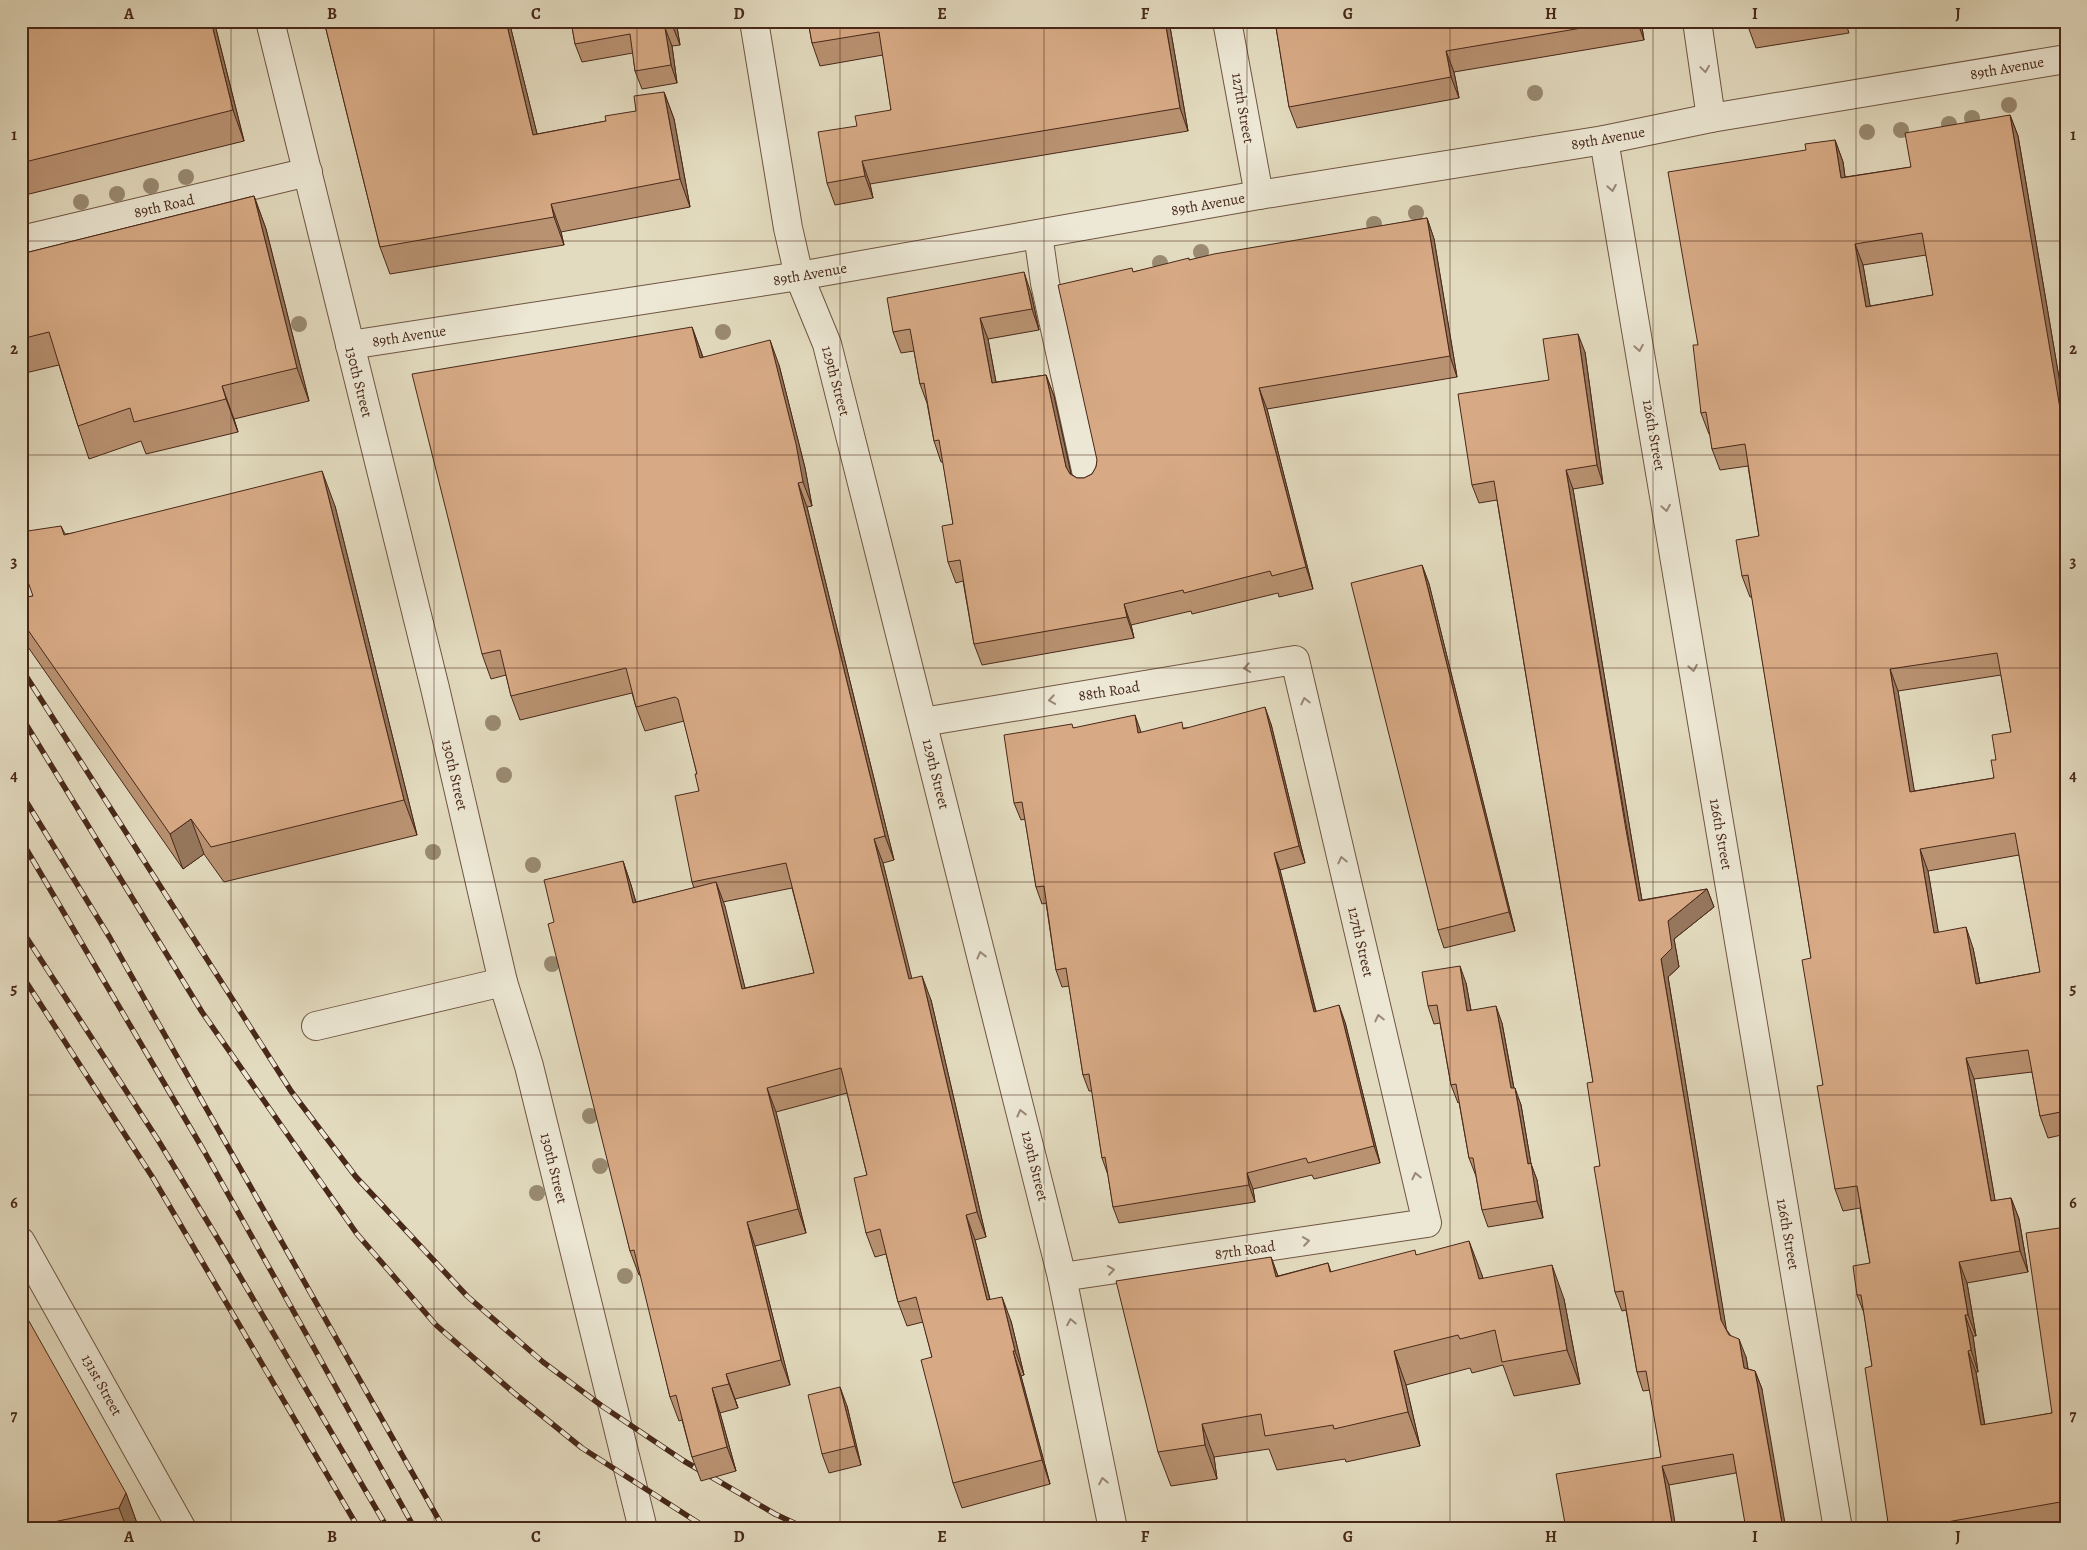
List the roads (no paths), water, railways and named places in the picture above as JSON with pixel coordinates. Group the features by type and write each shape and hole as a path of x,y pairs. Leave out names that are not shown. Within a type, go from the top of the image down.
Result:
{"street":[{"name":"130th Street","path":"270,21 435,688 503,982 529,1066 643,1529"},
{"name":"129th Street","path":"754,21 788,228 799,276 827,344 1062,1277 1112,1529"},
{"name":"127th Street","path":"1228,21 1259,195"},
{"path":"1697,21 1711,118"},
{"name":"89th Avenue","path":"350,345 799,276 1259,195 1604,140 1711,118 2065,61"},
{"name":"126th Street","path":"1604,140 1838,1529"},
{"name":"89th Road","path":"21,240 308,172"},
{"path":"1038,234 1045,283 1089,484"},
{"name":"127th Street","path":"1295,660 1427,1223"},
{"name":"88th Road","path":"923,722 1295,660"},
{"path":"316,1026 503,982"},
{"name":"87th Road","path":"1062,1277 1427,1223"},
{"name":"131st Street","path":"21,1242 182,1529"}],"railway":[{"path":"21,668 291,1091 356,1177 467,1296 543,1362 602,1406 684,1461 775,1514 807,1529"},
{"path":"21,716 202,1012 357,1234 436,1325 514,1393 582,1448 708,1529"},
{"path":"21,793 110,938 444,1529"},
{"path":"21,840 204,1151 415,1529"},
{"path":"21,929 158,1140 388,1529"},
{"path":"21,974 153,1178 359,1529"}]}
